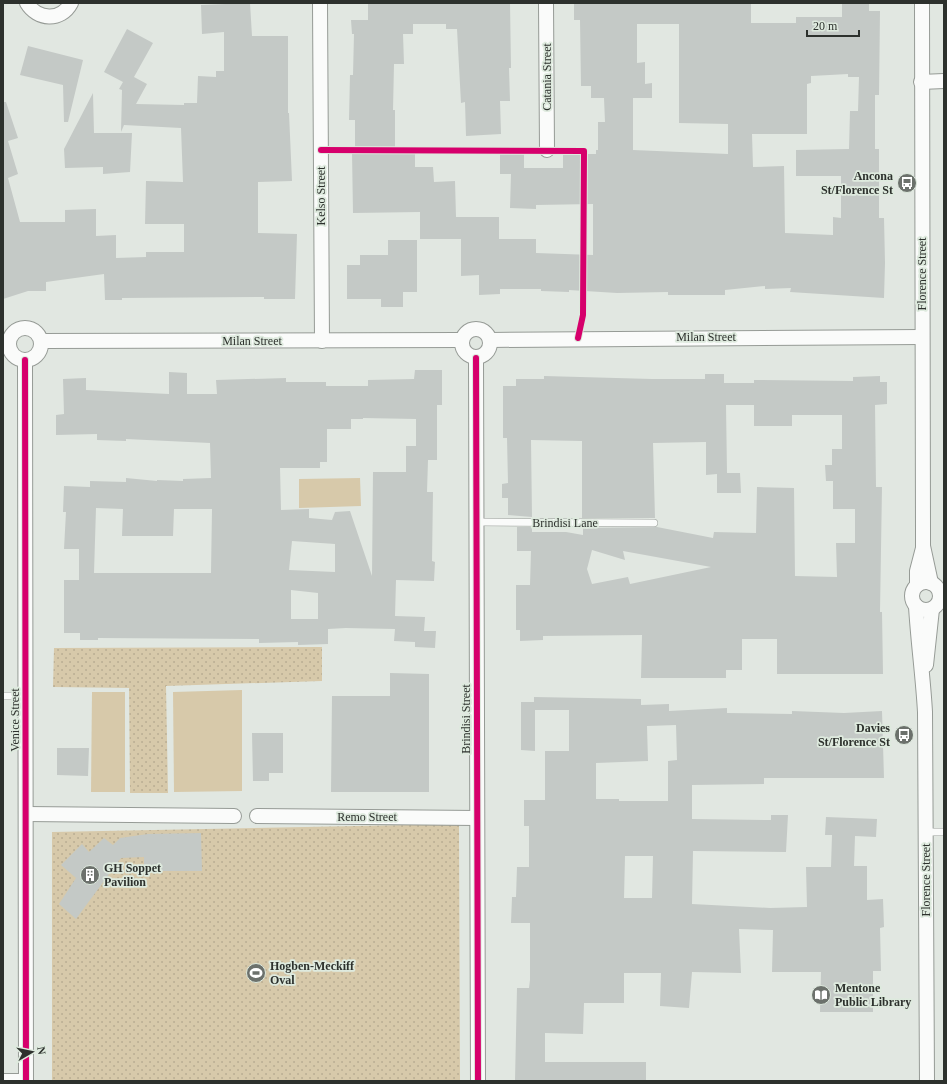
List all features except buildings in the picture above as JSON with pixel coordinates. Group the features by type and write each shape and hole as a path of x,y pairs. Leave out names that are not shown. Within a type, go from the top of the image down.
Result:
{"street":[{"path":"27,3 36,13 48,17 64,12 71,3"},
{"name":"Kelso Street","path":"320,3 322,341"},
{"name":"Catania Street","path":"546,3 547,150"},
{"name":"Florence Street","path":"922,3 924,584"},
{"path":"922,82 944,82"},
{"path":"24,328 37,333 41,342 40,351 37,355 34,358 25,360 15,357 6,343 16,331 24,328"},
{"path":"476,329 485,332 490,340 487,352 476,358 464,352 462,340 467,332 476,329"},
{"name":"Milan Street","path":"490,340 922,337"},
{"name":"Milan Street","path":"41,342 462,340"},
{"name":"Brindisi Street","path":"476,358 478,1081"},
{"name":"Venice Street","path":"25,360 26,1081"},
{"path":"924,584 938,589 939,601 924,610 916,606 913,602 912,593 924,584"},
{"name":"Florence Street","path":"924,680 939,601"},
{"name":"Florence Street","path":"916,606 918,644 924,680 927,1081"},
{"path":"26,814 234,816"},
{"name":"Remo Street","path":"257,816 477,818"},
{"path":"3,1081 26,1081"}],"lane":[{"name":"Brindisi Lane","path":"476,522 654,523"},
{"path":"3,696 26,696"},
{"path":"926,832 944,832"}],"shaded area":[{"path":"360,478 361,506 299,508 299,479"},
{"path":"322,647 322,681 166,686 168,793 130,793 129,688 53,687 54,648"},
{"path":"242,690 242,791 174,792 173,692"},
{"path":"92,692 125,692 125,792 91,792"},
{"name":"Hogben-Meckiff Oval","path":"459,824 460,1081 52,1081 52,832"}],"cycle path":[{"path":"321,150 584,151 583,315 578,338"},
{"path":"476,358 478,1081"},
{"path":"25,360 26,1081"}],"place":[{"name":"Ancona St/Florence St","path":"907,183"},
{"name":"Davies St/Florence St","path":"904,735"},
{"name":"GH Soppet Pavilion","path":"90,875"},
{"name":"Hogben-Meckiff Oval","path":"256,973"},
{"name":"Mentone Public Library","path":"821,995"}]}
